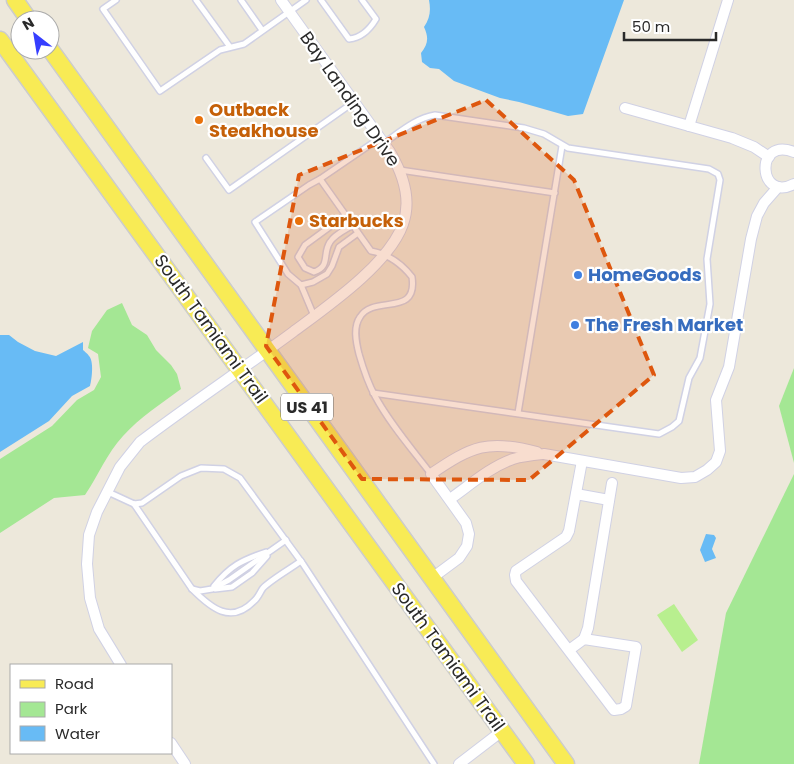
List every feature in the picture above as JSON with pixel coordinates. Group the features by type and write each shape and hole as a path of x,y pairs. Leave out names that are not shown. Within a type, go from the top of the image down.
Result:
{"main road":[{"name":"South Tamiami Trail","path":"0,40 526,764"},
{"name":"South Tamiami Trail","path":"58,60 566,764"}],"street":[{"name":"Bay Landing Drive","path":"120,664 99,630 90,598 87,564 89,535 97,512 120,467 140,442 314,316 373,267 394,244 404,223 406,201 400,170 382,140 281,0"},
{"path":"688,126 728,0"},
{"path":"625,108 732,138 754,147 769,157"},
{"path":"794,152 784,149 777,150 769,157 764,167 765,174 772,184 784,188 794,184"},
{"path":"432,578 459,558 467,546 470,534 466,523 431,474 453,459 468,452 496,444 509,445 544,454 681,478 695,477 716,462 720,452 716,400 729,367 751,239 757,216 764,203 778,186"},
{"path":"450,499 498,466 513,459 544,454"},
{"path":"582,461 569,531 566,537 516,570 515,575 516,581 614,710 621,710 626,706 636,647 584,639"},
{"path":"569,650 584,639 588,628 612,483"},
{"path":"576,494 609,500"},
{"path":"459,764 502,731"},
{"path":"172,744 185,764"}],"lane":[{"path":"116,0 103,9 160,91 220,50 244,44 306,0"},
{"path":"196,0 230,47"},
{"path":"240,0 262,30"},
{"path":"321,0 349,39 357,39 372,26 376,19 362,0"},
{"path":"206,158 229,190 354,102"},
{"path":"314,316 301,285 288,274 255,222 309,185 382,140 425,117 435,115 524,128 544,134 568,148 709,169 718,174 720,180 708,259 710,304 700,358 689,378 679,421 672,427 659,434 373,392"},
{"path":"518,413 562,146"},
{"path":"400,170 555,193"},
{"path":"320,179 371,251 385,254 408,271 412,277 413,284 409,297 394,305 371,307 365,310 359,318 356,329 356,344 365,374 373,392 431,474"},
{"path":"346,216 305,245 298,257 302,265 314,272 320,270 324,266 327,249 331,240 353,225"},
{"path":"301,285 313,282 327,274 339,247 358,233"},
{"path":"107,491 134,504 142,504 190,471 201,468 224,470 233,473 244,482 301,561 434,764"},
{"path":"134,504 192,589 203,600 225,613 236,613 246,609 256,600 264,588 301,561"},
{"path":"192,589 200,591 212,589 229,580 286,540"},
{"path":"212,589 225,573 243,560 272,550"}],"highlighted area":[{"path":"486,100 574,180 654,375 529,480 362,479 266,346 299,175"}],"green space":[{"path":"122,303 132,325 147,335 156,350 171,365 177,374 181,389 144,417 123,436 112,450 85,495 54,498 0,533 0,459 52,426 77,400 94,390 101,377 98,354 88,348 92,331 107,310"},
{"path":"794,368 794,463 779,406"},
{"path":"794,474 794,764 699,764 726,613"},
{"path":"674,604 698,640 682,652 657,615"}],"water":[{"path":"429,0 624,0 583,114 568,116 500,98 454,81 439,69 430,68 422,62 421,53 427,41 424,27 430,14"},
{"path":"0,335 9,335 35,351 56,356 83,342 83,350 91,358 92,370 90,386 72,396 49,421 0,452"},
{"path":"706,534 714,535 716,538 712,549 716,558 705,562 700,550"}],"place":[{"name":"Outback Steakhouse","path":"199,120"},
{"name":"Starbucks","path":"299,221"},
{"name":"HomeGoods","path":"578,275"},
{"name":"The Fresh Market","path":"575,325"}]}
